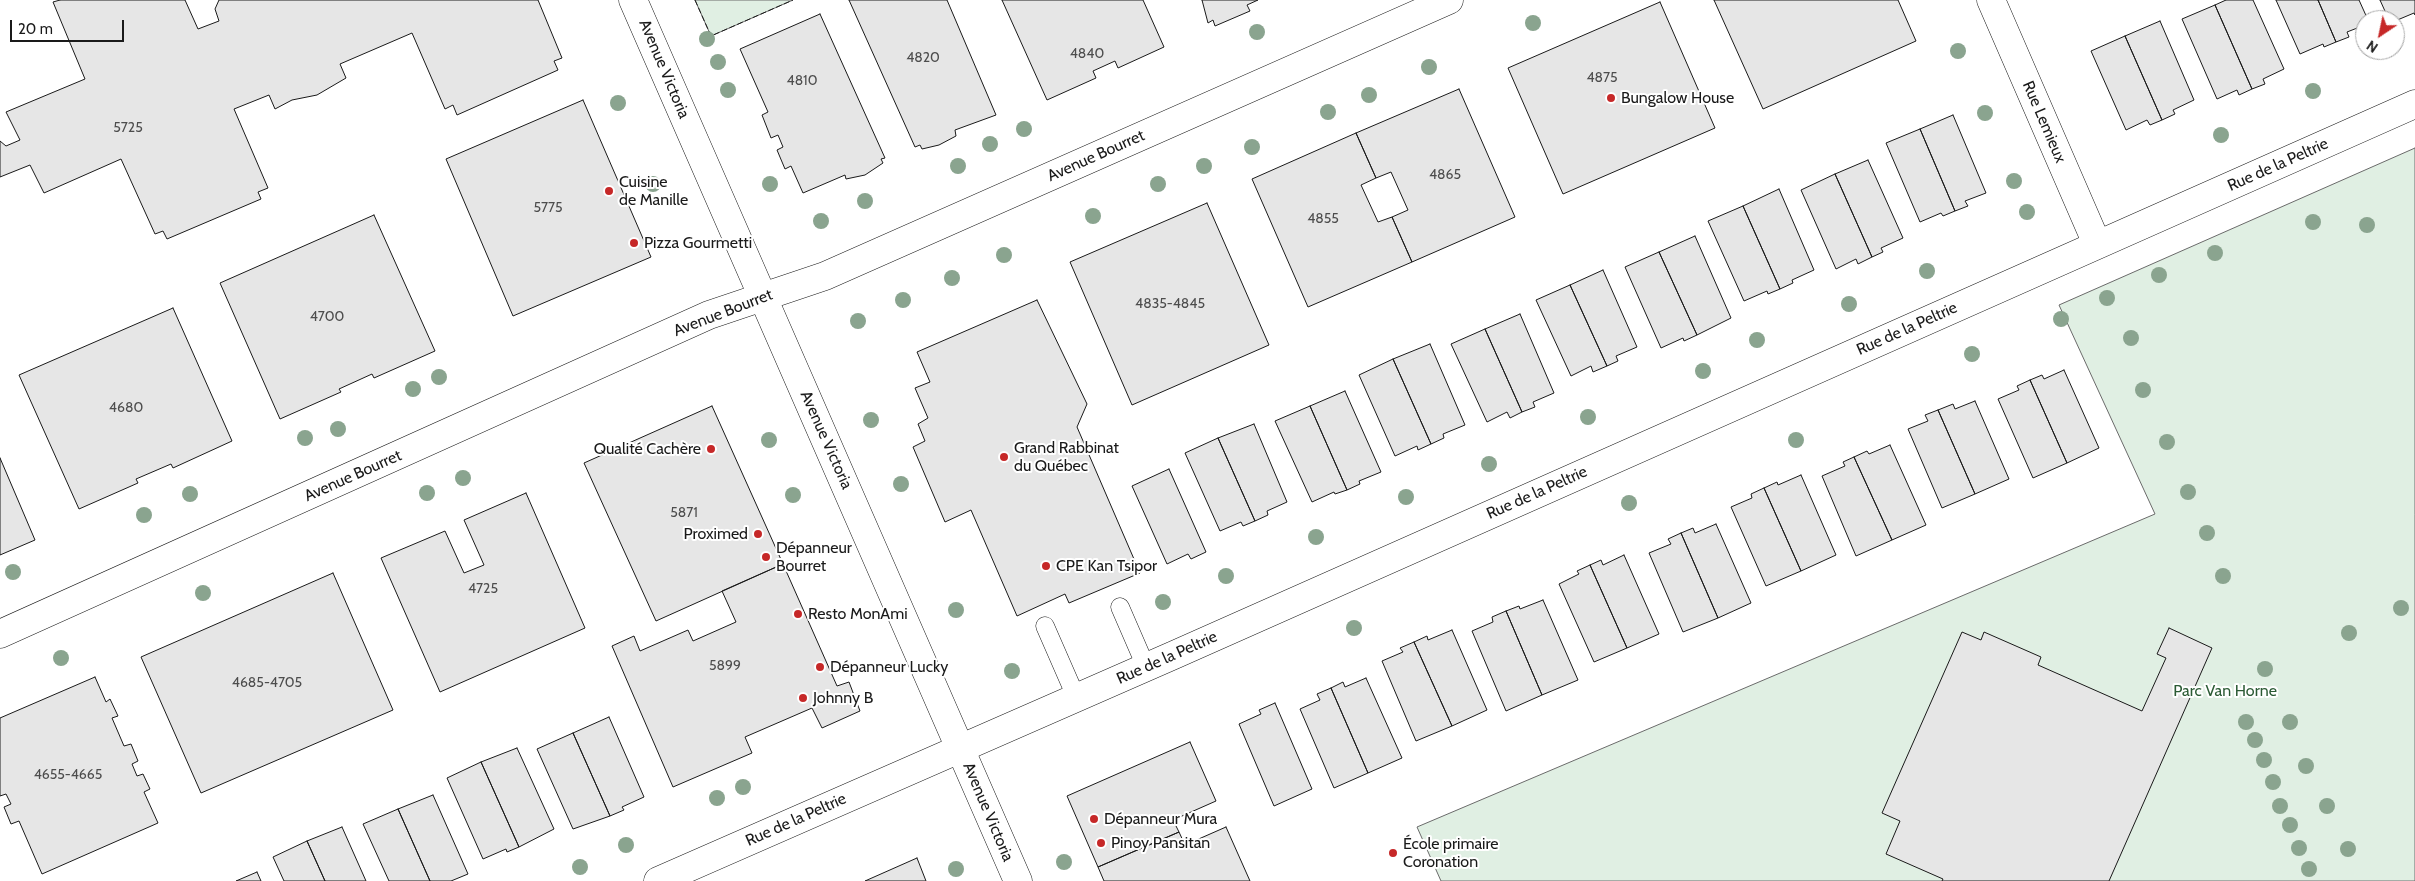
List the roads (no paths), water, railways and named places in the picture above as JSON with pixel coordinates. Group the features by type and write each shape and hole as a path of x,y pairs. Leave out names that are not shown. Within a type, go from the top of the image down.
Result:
{"street":[{"name":"Avenue Victoria","path":"634,0 1018,881"},
{"name":"Avenue Bourret","path":"0,634 709,315 825,276 1449,0"},
{"name":"Rue Lemieux","path":"1991,0 2097,244"},
{"name":"Rue de la Peltrie","path":"658,881 1146,667 2415,104"}],"lane":[{"path":"1120,607 1146,667"},
{"path":"1045,626 1076,697"}],"place":[{"name":"Bungalow House","path":"1611,98"},
{"name":"Cuisine de Manille","path":"609,191"},
{"name":"Pizza Gourmetti","path":"634,243"},
{"name":"Qualité Cachère","path":"711,449"},
{"name":"Grand Rabbinat du Québec","path":"1004,457"},
{"name":"Proximed","path":"758,534"},
{"name":"Dépanneur Bourret","path":"766,557"},
{"name":"CPE Kan Tsipor","path":"1046,566"},
{"name":"Resto MonAmi","path":"798,614"},
{"name":"Dépanneur Lucky","path":"820,667"},
{"name":"Johnny B","path":"803,698"},
{"name":"Dépanneur Mura","path":"1094,819"},
{"name":"Pinoy Pansitan","path":"1101,843"},
{"name":"École primaire Coronation","path":"1393,853"}],"park label":[{"name":"Parc Van Horne","path":"2225,691"}]}
